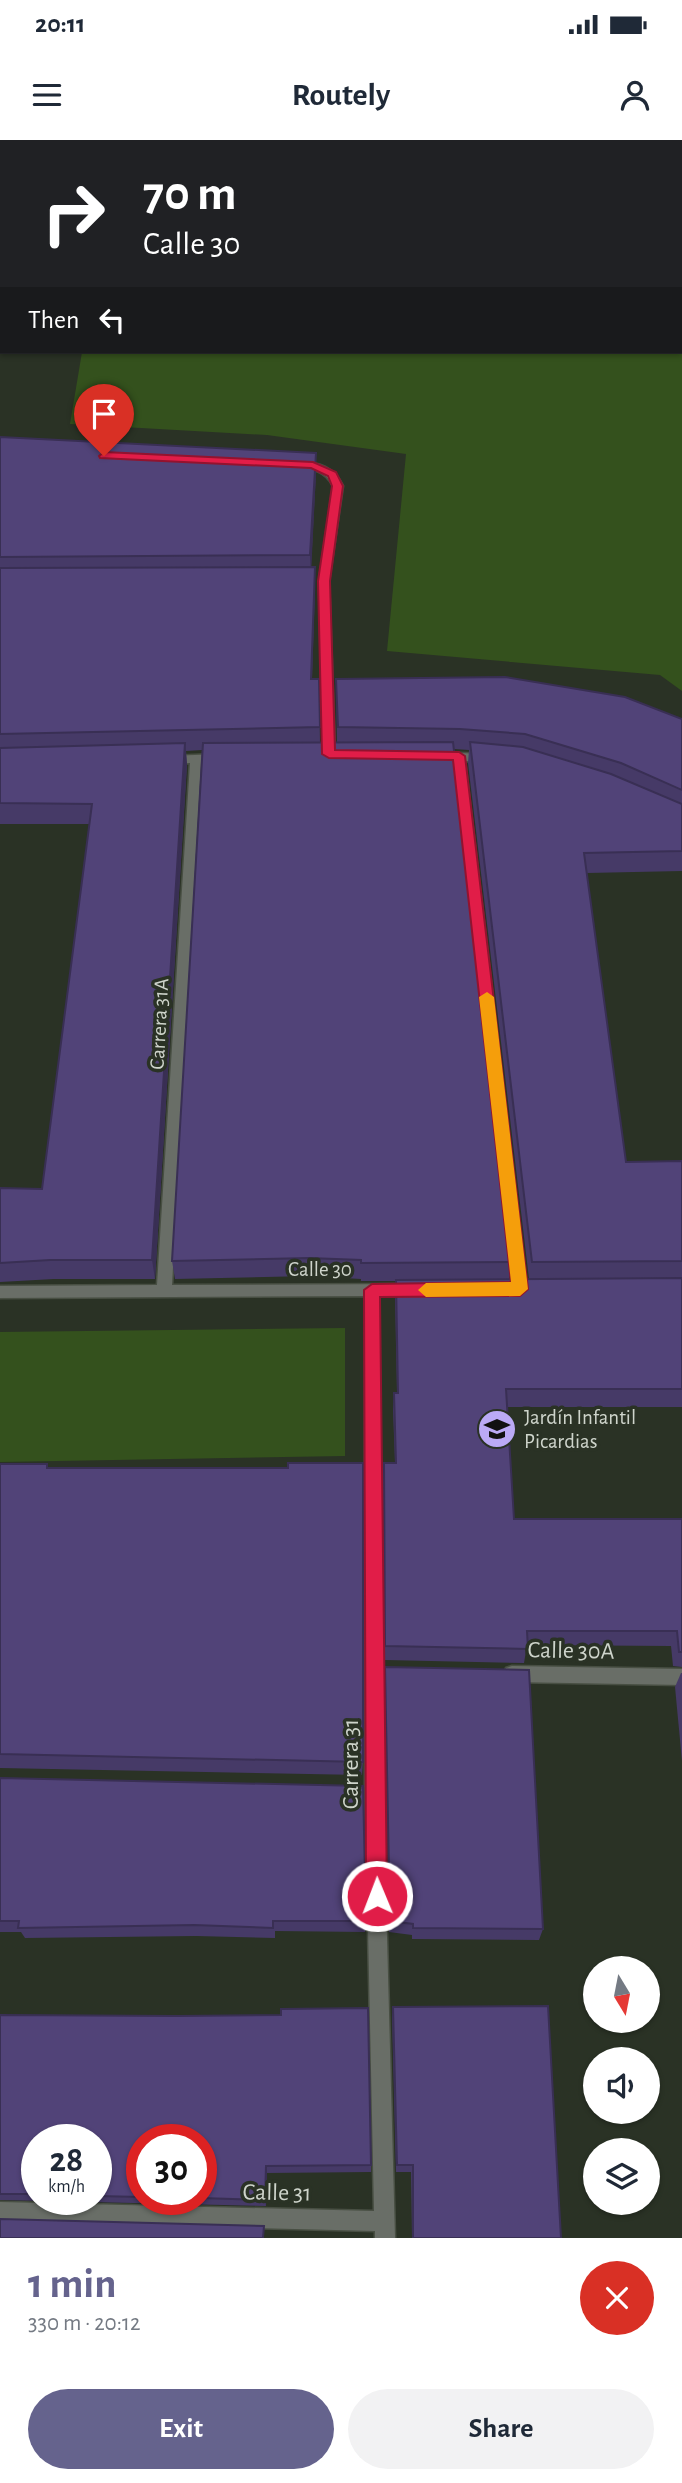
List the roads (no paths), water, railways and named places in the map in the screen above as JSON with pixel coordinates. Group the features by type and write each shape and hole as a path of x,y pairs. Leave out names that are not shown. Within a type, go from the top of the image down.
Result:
{"street":[{"path":"286,464 313,465 332,474 338,486 324,581 329,754"},
{"path":"311,581 324,581"},
{"path":"315,754 342,754"},
{"path":"420,755 497,759"},
{"path":"459,756 520,1289"},
{"path":"154,760 236,758"},
{"name":"Carrera 31A","path":"164,1291 196,759"},
{"name":"Carrera 31","path":"372,1290 382,1672 368,1787 384,2230"},
{"name":"Calle 30","path":"0,1292 426,1290"},
{"name":"Calle 30A","path":"500,1674 682,1677"},
{"name":"Calle 31","path":"0,2212 384,2230"}],"place":[{"name":"Jardín Infantil Picardias","path":"497,1429"}]}
